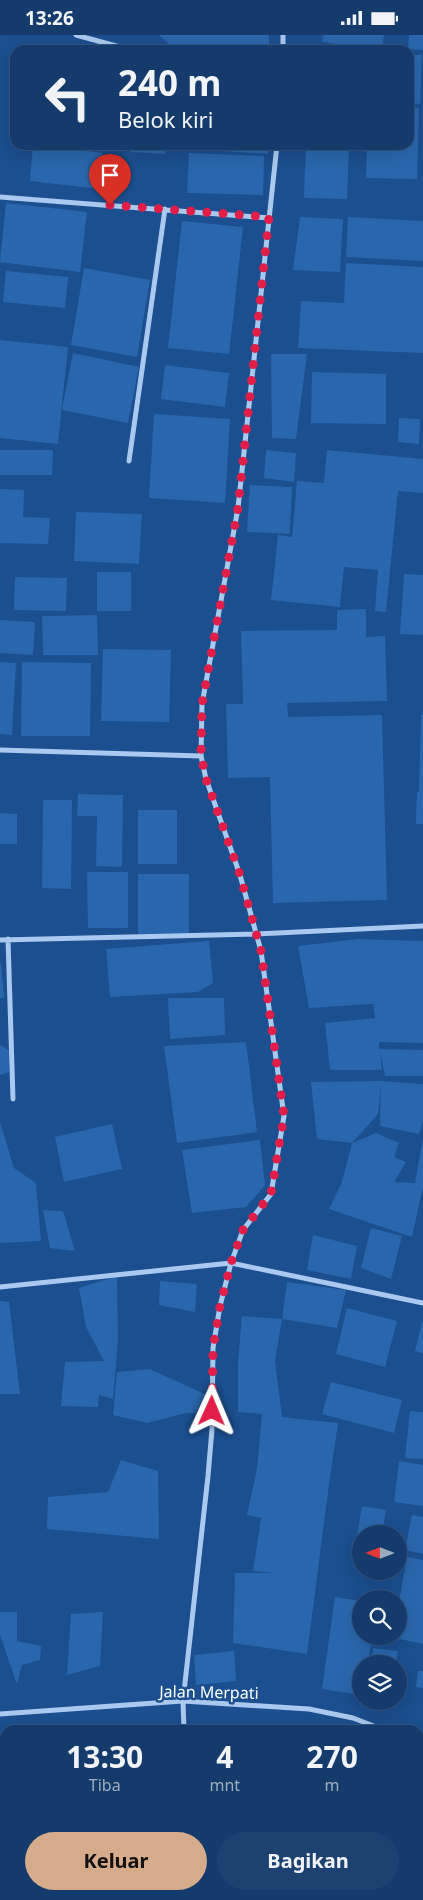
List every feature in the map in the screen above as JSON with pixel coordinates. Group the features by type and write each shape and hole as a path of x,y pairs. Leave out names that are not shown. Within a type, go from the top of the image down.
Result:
{"street":[{"path":"76,35 113,45"},
{"path":"184,1725 183,1701 212,1429 213,1348 220,1306 231,1263 243,1230 271,1194 284,1116 261,951 240,875 206,779 201,755 202,704 238,508 276,150"},
{"path":"0,197 269,217"},
{"path":"129,461 165,209"},
{"path":"0,750 201,755"},
{"path":"0,940 256,935 423,926"},
{"path":"8,939 13,1099"},
{"path":"0,1287 231,1263 423,1303"},
{"name":"Jalan Merpati","path":"0,1714 183,1701 309,1709 353,1719 370,1725"}],"building":[{"path":"159,35 269,35 269,45 170,45"},
{"path":"323,35 384,35 383,45 344,45 322,42"},
{"path":"409,35 423,35 423,50 414,49 414,45 408,45"},
{"path":"414,55 422,55 420,104 414,103"},
{"path":"414,108 419,108 417,179 366,178 367,150 414,150"},
{"path":"33,150 77,150 103,153 100,189 30,181"},
{"path":"130,150 165,150 165,154 130,152"},
{"path":"207,150 268,150 268,154"},
{"path":"306,150 349,150 347,199 304,198"},
{"path":"189,153 264,156 263,195 187,193"},
{"path":"6,203 87,212 80,272 0,262"},
{"path":"300,217 343,219 340,272 293,270"},
{"path":"348,217 423,221 423,261 346,257"},
{"path":"182,221 243,227 229,354 168,348"},
{"path":"346,263 423,267 423,353 298,348 301,301 344,303"},
{"path":"84,268 150,280 137,357 71,345"},
{"path":"6,271 68,277 65,308 3,302"},
{"path":"0,340 68,347 58,444 0,438"},
{"path":"73,353 139,367 128,423 62,410"},
{"path":"271,354 307,354 296,439 272,438"},
{"path":"165,365 229,373 225,407 161,399"},
{"path":"312,372 386,374 386,424 311,423"},
{"path":"154,414 230,419 225,503 149,498"},
{"path":"399,418 420,419 419,444 398,442"},
{"path":"0,450 53,450 52,475 0,475"},
{"path":"266,450 296,453 294,482 264,478"},
{"path":"327,450 423,459 423,493 398,491 386,612 375,611 378,570 344,567 340,607 271,600 278,535 292,537 297,481 324,483"},
{"path":"250,485 292,487 290,534 247,532"},
{"path":"0,489 24,490 23,517 50,518 48,544 0,543"},
{"path":"76,512 142,514 139,564 74,561"},
{"path":"97,572 131,572 131,611 97,611"},
{"path":"404,574 423,575 423,635 400,634"},
{"path":"15,577 67,578 66,611 14,610"},
{"path":"366,609 366,637 385,636 387,701 287,703 288,717 382,715 387,900 273,903 270,777 228,778 226,704 243,704 241,631 337,630 337,610"},
{"path":"97,615 98,655 43,655 42,616"},
{"path":"0,620 35,622 33,655 0,653"},
{"path":"103,649 171,650 169,722 101,721"},
{"path":"0,662 16,663 12,735 0,734"},
{"path":"22,662 91,663 90,736 21,736"},
{"path":"421,715 423,715 423,824 416,824 417,791 419,793"},
{"path":"78,794 123,795 122,867 96,866 97,816 77,816"},
{"path":"43,800 72,800 71,889 42,888"},
{"path":"138,810 177,810 177,864 138,864"},
{"path":"0,813 17,814 17,844 0,844"},
{"path":"87,872 128,872 128,928 88,928"},
{"path":"138,874 189,874 189,933 138,934"},
{"path":"358,939 423,941 423,1043 379,1042 379,1049 423,1050 423,1076 385,1076 380,1051 382,1070 330,1070 325,1023 375,1018 373,1004 309,1008 298,946"},
{"path":"209,941 213,983 198,992 110,997 106,949"},
{"path":"1,962 4,998 0,998"},
{"path":"168,998 224,998 225,1035 170,1039"},
{"path":"246,1042 257,1132 177,1143 164,1046"},
{"path":"0,1045 9,1050 9,1072 0,1075"},
{"path":"382,1081 423,1084 423,1121 419,1134 380,1126 381,1085 378,1114 352,1143 317,1139 311,1082"},
{"path":"0,1122 14,1168 36,1183 41,1241 0,1243"},
{"path":"112,1124 122,1169 64,1182 55,1137"},
{"path":"376,1133 399,1143 394,1157 406,1162 394,1182 415,1183 423,1138 423,1187 412,1237 329,1209 342,1182 352,1143"},
{"path":"260,1140 265,1185 246,1207 192,1213 182,1150"},
{"path":"43,1210 63,1211 75,1251 50,1248"},
{"path":"371,1228 402,1236 391,1279 361,1268"},
{"path":"313,1235 357,1246 351,1279 307,1270"},
{"path":"117,1276 118,1339 113,1399 99,1395 98,1407 61,1406 65,1362 104,1361 86,1327 79,1288"},
{"path":"160,1281 197,1284 195,1312 159,1305"},
{"path":"287,1282 346,1290 337,1328 282,1319"},
{"path":"0,1301 9,1302 20,1394 0,1394"},
{"path":"347,1308 397,1321 385,1367 336,1354"},
{"path":"242,1316 282,1319 275,1361 282,1417 338,1423 307,1654 233,1643 235,1573 277,1573 253,1571 261,1518 247,1515 257,1469 262,1414 238,1412 238,1362"},
{"path":"423,1322 423,1353 415,1351"},
{"path":"150,1369 211,1397 196,1413 186,1413 147,1423 113,1415 117,1372"},
{"path":"331,1382 402,1400 394,1433 322,1414"},
{"path":"410,1411 423,1412 423,1459 405,1458"},
{"path":"121,1460 158,1471 159,1539 47,1529 48,1497 108,1492"},
{"path":"399,1461 423,1465 423,1506 394,1502"},
{"path":"362,1506 386,1510 384,1525 359,1525"},
{"path":"412,1515 423,1517 423,1554 408,1551 408,1535"},
{"path":"408,1557 423,1560 423,1644 407,1641 407,1590 401,1590 403,1580 408,1580"},
{"path":"335,1597 352,1600 352,1645 371,1645 369,1655 352,1655 352,1694 322,1689"},
{"path":"0,1612 17,1612 17,1641 41,1646 40,1660 22,1665 17,1684 0,1635"},
{"path":"103,1612 100,1666 67,1675 71,1614"},
{"path":"373,1648 398,1651 397,1655 372,1655"},
{"path":"234,1651 236,1681 196,1685 194,1655"},
{"path":"418,1671 423,1671 423,1688 416,1687"}],"route":[{"path":"110,205 269,217 238,508 202,704 201,755 206,779 240,875 261,951 284,1116 271,1194 243,1230 231,1263 220,1306 213,1348 212,1411"}]}
